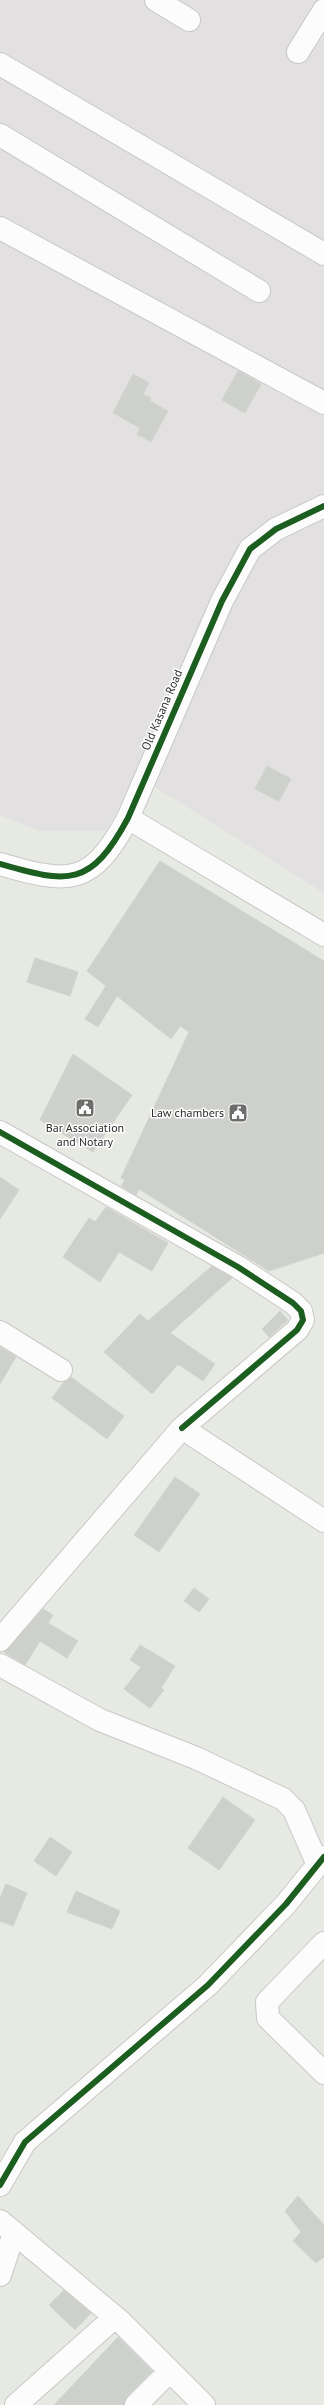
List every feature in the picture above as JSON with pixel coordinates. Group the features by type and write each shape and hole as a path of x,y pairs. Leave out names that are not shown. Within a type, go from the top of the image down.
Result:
{"street":[{"path":"156,0 189,20"},
{"path":"298,52 324,10"},
{"path":"0,64 324,254"},
{"path":"0,135 259,292"},
{"path":"0,228 324,402"},
{"name":"Old Kasana Road","path":"0,864 38,874 67,877 78,875 86,871 108,852 128,818 219,608 250,549 276,529 324,506"},
{"path":"128,818 324,935"},
{"path":"0,1132 238,1267 293,1302 301,1311 303,1320 297,1330 182,1428 4,1627"},
{"path":"0,1332 61,1370"},
{"path":"182,1428 324,1521"},
{"path":"0,1665 100,1720 196,1758 283,1799 294,1810 321,1861 286,1904 208,1984 25,2142 0,2185"},
{"path":"324,1943 267,2002 268,2018 324,2073"},
{"path":"0,2275 7,2227"},
{"path":"7,2227 115,2317 204,2405"},
{"path":"16,2405 115,2317"},
{"path":"136,2405 170,2371"}],"shaded area":[{"path":"0,0 324,0 324,893 139,777 105,831 39,831 0,815"}],"building":[{"path":"238,371 261,384 245,413 222,400"},
{"path":"133,374 149,383 143,394 151,398 150,401 168,411 151,442 137,434 140,428 113,413"},
{"path":"267,766 291,779 279,801 255,789"},
{"name":"Law chambers","path":"160,861 324,961 324,1253 269,1271 139,1189 136,1195 121,1186 125,1180 121,1178 189,1032 180,1026 171,1039 117,996 98,1027 85,1019 106,986 87,971"},
{"path":"35,958 78,972 70,996 27,982"},
{"name":"Bar Association and Notary","path":"73,1054 132,1095 93,1152 40,1120"},
{"path":"0,1177 19,1190 0,1219"},
{"path":"106,1207 168,1243 152,1271 119,1252 100,1282 63,1257 89,1218 95,1222"},
{"path":"212,1266 232,1278 170,1333 215,1364 203,1381 178,1364 152,1394 104,1352 140,1314 148,1321"},
{"path":"280,1311 288,1320 269,1337 262,1329"},
{"path":"0,1347 16,1357 0,1384"},
{"path":"71,1377 124,1416 107,1439 52,1398 64,1382"},
{"path":"175,1477 200,1494 159,1552 134,1535"},
{"path":"194,1588 209,1599 199,1612 184,1601"},
{"path":"43,1609 53,1615 48,1623 78,1641 67,1658 40,1641 25,1665 4,1652"},
{"path":"140,1645 175,1666 161,1688 164,1690 150,1708 124,1689 141,1667 130,1660"},
{"path":"223,1797 255,1820 219,1870 188,1848"},
{"path":"50,1837 72,1852 56,1876 34,1861"},
{"path":"6,1884 27,1893 13,1926 0,1921 0,1898"},
{"path":"76,1891 120,1911 112,1929 67,1912"},
{"path":"298,2196 324,2225 324,2257 316,2263 293,2241 301,2232 285,2211"},
{"path":"64,2290 91,2313 75,2330 49,2305"},
{"path":"118,2337 152,2371 127,2396 124,2405 54,2405"}],"cycle path":[{"path":"0,864 44,875 61,876 76,874 89,868 102,857 115,841 128,818 222,601 250,549 276,529 324,506"},
{"path":"0,1132 238,1267 293,1303 301,1311 303,1320 297,1330 182,1428"},
{"path":"0,2185 25,2142 208,1985 286,1904 324,1857"}],"place":[{"name":"Bar Association and Notary","path":"85,1108"},
{"name":"Law chambers","path":"238,1113"}]}
